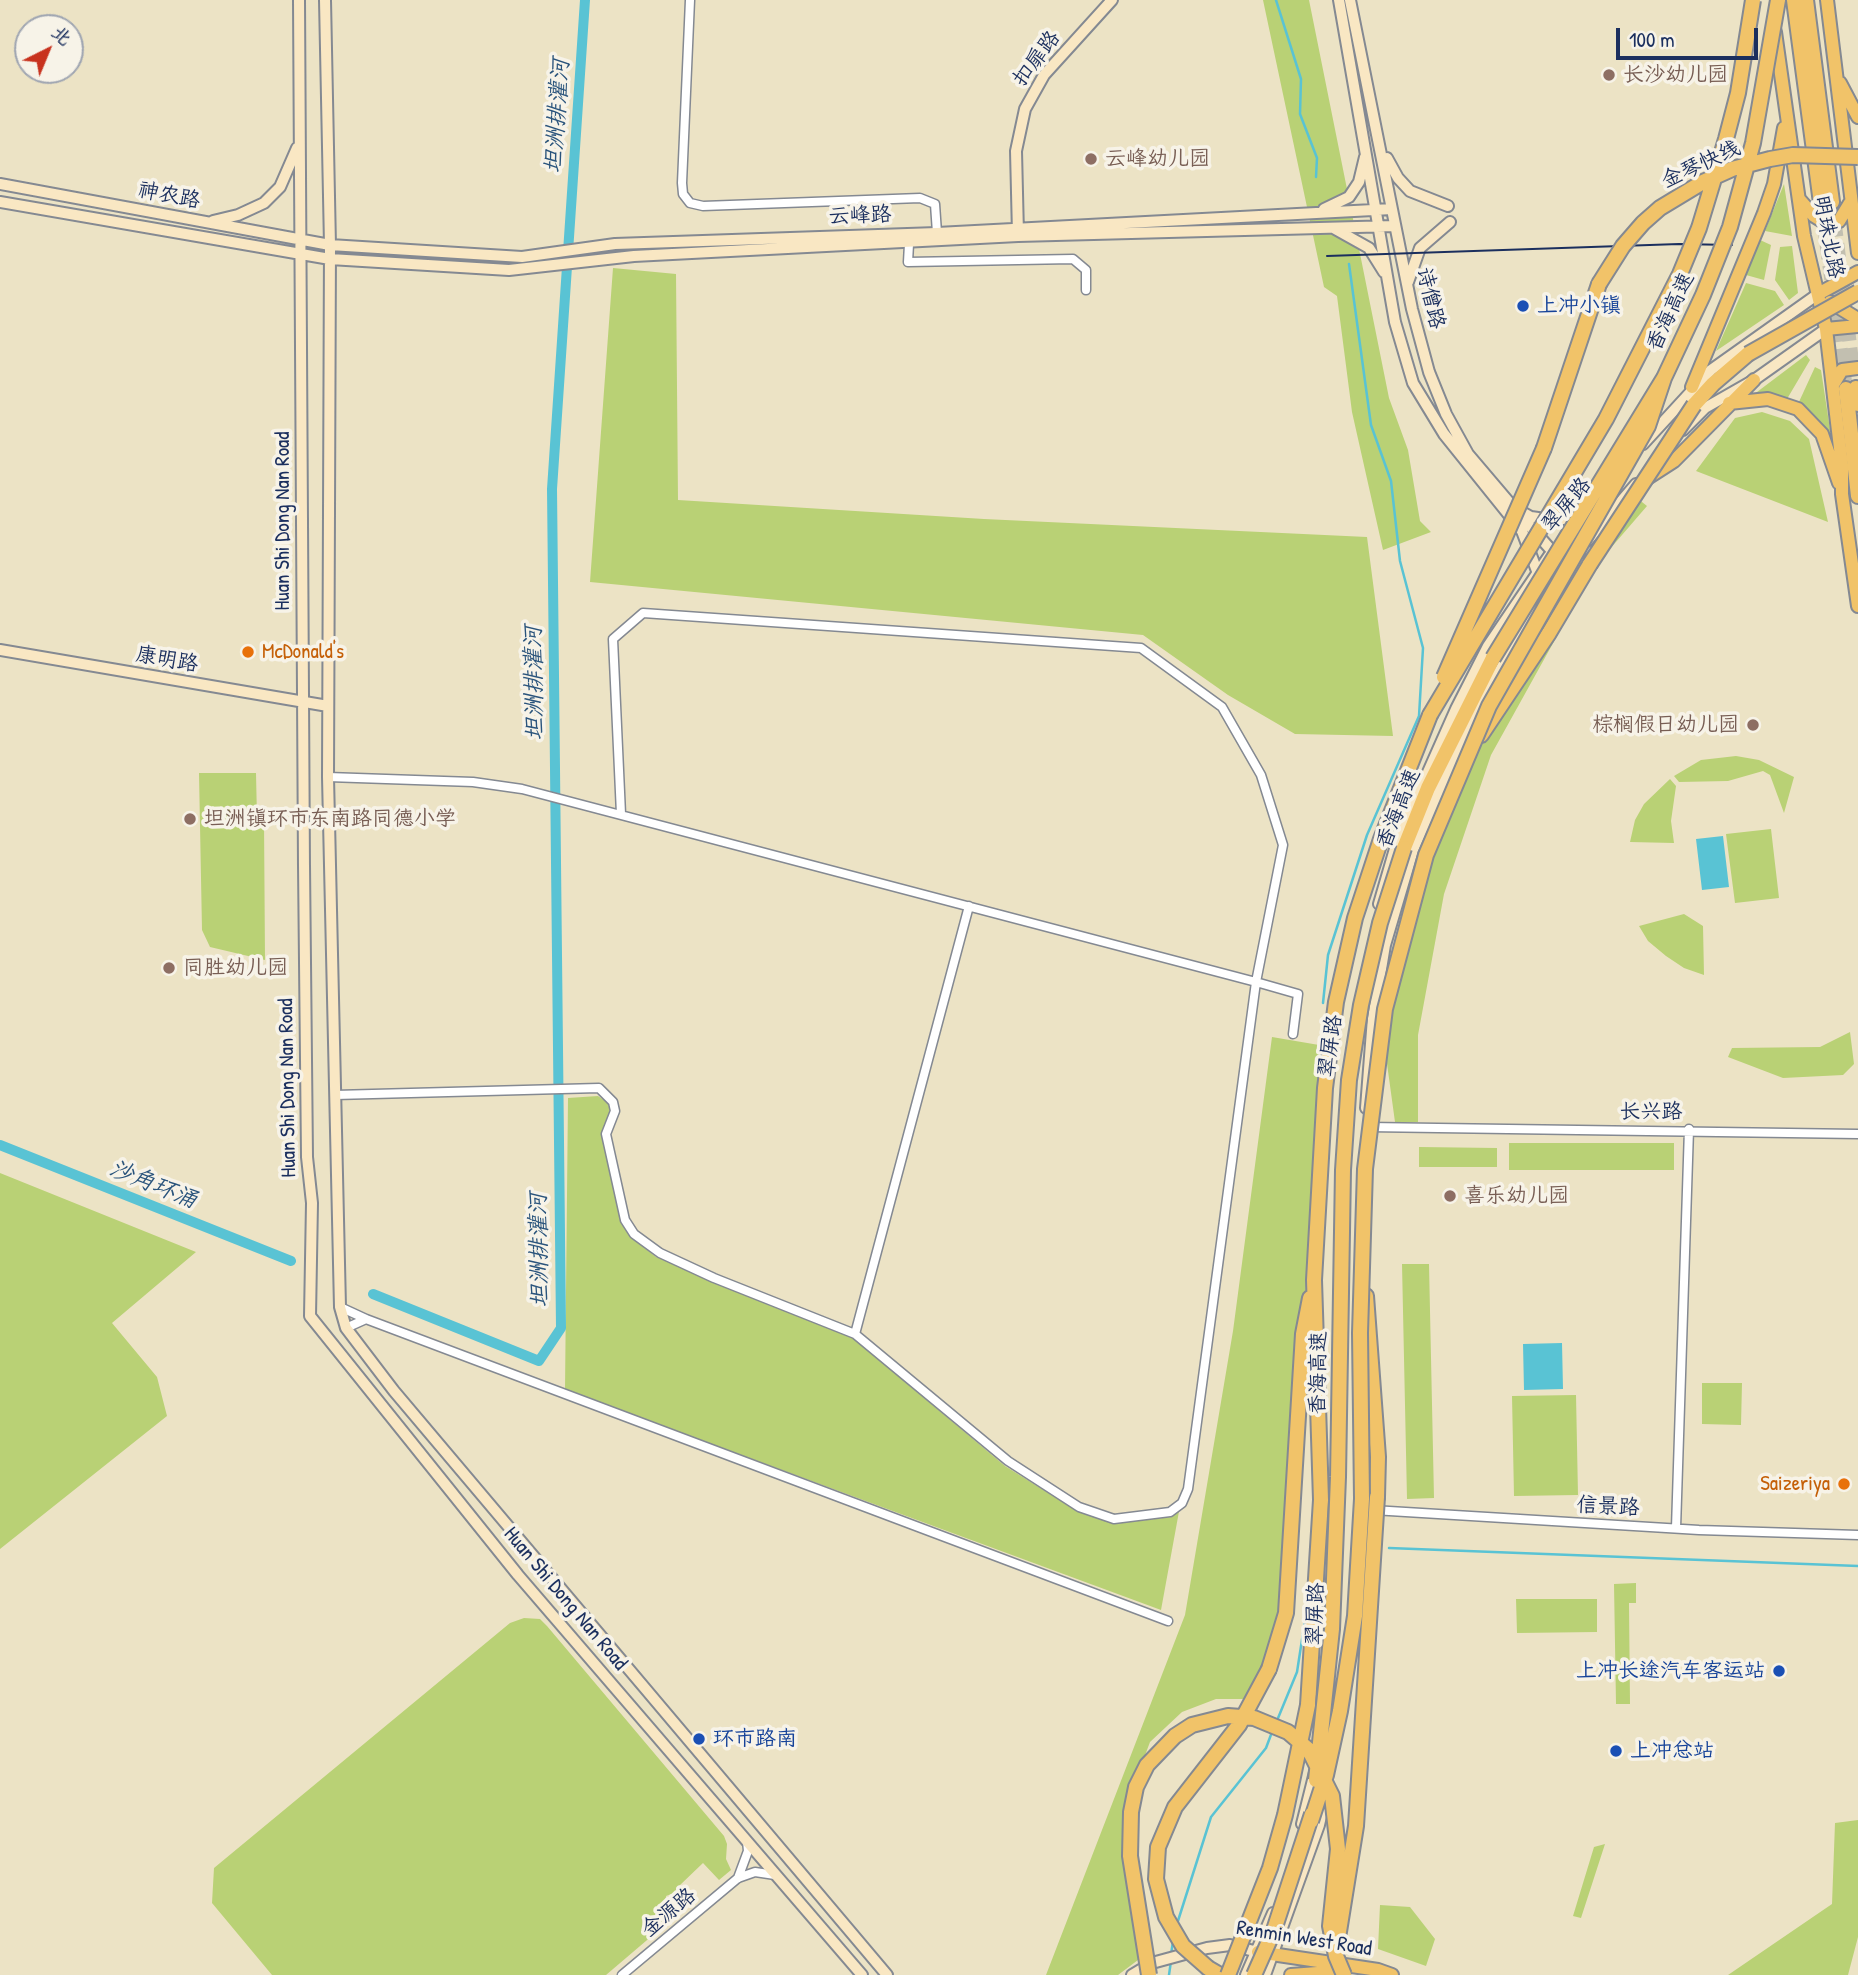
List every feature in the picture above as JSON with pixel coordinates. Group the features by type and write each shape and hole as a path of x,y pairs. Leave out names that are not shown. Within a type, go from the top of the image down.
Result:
{"highway":[{"name":"香海高速","path":"1314,1280 1325,1088 1336,1002 1355,918 1381,839 1430,715 1606,419 1681,274 1699,228 1726,139 1738,93 1753,0"},
{"name":"香海高速","path":"1664,378 1703,295 1730,227 1765,89 1777,0"},
{"name":"明珠北路","path":"1794,0 1826,203 1806,0"},
{"name":"金琴快线","path":"1430,715 1459,639 1499,557 1544,448 1599,284 1623,246 1660,208 1703,182 1732,169 1793,155 1858,157"},
{"path":"1475,745 1695,405 1713,384 1748,354 1858,292"},
{"path":"1254,1975 1274,1930 1311,1821 1340,1711 1355,1616 1362,1499 1360,1333 1364,1272 1365,1169 1385,1009 1426,855 1475,745 1489,706 1648,426 1664,378"},
{"path":"1311,1821 1332,1629 1338,1477 1343,1170 1349,1080 1361,1005 1380,923 1428,788 1493,658 1664,378"},
{"name":"明珠北路","path":"1845,388 1858,404"},
{"name":"明珠北路","path":"1845,388 1858,496"},
{"path":"1336,1956 1356,1826 1378,1457 1364,1272"},
{"path":"1220,1975 1183,1945 1172,1930 1161,1902 1156,1862 1165,1827 1175,1807 1239,1725 1255,1700 1278,1647 1286,1614 1290,1572 1303,1334 1314,1280"},
{"path":"1228,1975 1270,1868 1285,1815 1308,1705 1321,1500 1314,1280"},
{"path":"1151,1969 1130,1856 1131,1812 1136,1787 1147,1766 1175,1736 1192,1725 1228,1716 1254,1718 1288,1732 1309,1750 1332,1796 1338,1849 1330,1926 1336,1956 1349,1971"}],"main road":[{"name":"Huan Shi Dong Nan Road","path":"299,0 304,893 312,1241 310,1316 618,1694 747,1838 862,1975"},
{"name":"Huan Shi Dong Nan Road","path":"326,0 330,246 328,777 340,1307 346,1328 402,1402 887,1975"},
{"name":"扣扉路","path":"1018,232 1016,151 1025,109 1044,75 1112,0"},
{"name":"诗僧路","path":"1339,0 1395,322 1413,383 1466,464 1522,531 1537,570"},
{"name":"诗僧路","path":"1350,0 1381,144 1407,285 1429,372 1446,414 1468,454 1513,508 1552,548"},
{"name":"明珠北路","path":"1772,0 1799,198 1826,329 1845,388 1842,494 1858,606"},
{"name":"明珠北路","path":"1827,0 1858,253"},
{"path":"1836,73 1858,117"},
{"path":"1692,387 1764,213 1774,184 1786,117"},
{"path":"207,222 239,215 264,204 280,187 299,141"},
{"path":"1381,144 1405,186 1425,199 1448,206"},
{"path":"1314,212 1349,197 1359,181 1367,151"},
{"name":"神农路","path":"0,184 330,246"},
{"path":"1799,198 1820,221 1833,224 1847,211 1850,195"},
{"name":"神农路","path":"0,202 330,259"},
{"name":"云峰路","path":"330,259 524,270 618,257 909,244 1018,232 1392,209"},
{"path":"1407,285 1420,248 1450,222"},
{"name":"云峰路","path":"330,246 522,257 615,244 937,233 1395,226"},
{"path":"1332,228 1354,237 1373,251 1388,280"},
{"path":"1858,272 1818,294 1858,319"},
{"name":"翠屏路","path":"1245,1975 1258,1952 1278,1901 1303,1821 1332,1676 1339,1511 1336,1310 1340,1137 1358,989 1397,842 1423,778 1488,646 1552,548 1692,387 1729,355 1818,294"},
{"path":"1826,329 1858,326"},
{"name":"翠屏路","path":"1265,1975 1319,1825 1336,1751 1349,1672 1356,1509 1357,1296 1373,1018 1385,944 1413,850 1471,719 1556,579 1690,422 1724,395 1754,380 1826,329"},
{"path":"1845,388 1842,370 1858,368"},
{"path":"1632,489 1674,461 1754,380"},
{"path":"1729,403 1768,398 1791,405 1804,414 1817,427 1826,444 1842,494"},
{"path":"1513,508 1531,517 1545,519 1566,519 1585,512"},
{"path":"1522,531 1552,548 1574,545 1593,534"},
{"path":"1552,548 1558,566 1556,579"},
{"name":"康明路","path":"0,650 328,706"},
{"name":"Renmin West Road","path":"1132,1975 1207,1948 1230,1945 1349,1971 1392,1975"},
{"path":"1291,1975 1349,1971"}],"street":[{"path":"690,0 682,183 683,194 690,202 703,206 920,198 935,204 937,233"},
{"path":"909,244 908,262 1068,258 1080,263 1086,270 1086,290"},
{"path":"335,1095 599,1088 613,1102 615,1111 606,1133 620,1204 634,1234 660,1254 714,1279 855,1334 1008,1461 1079,1507 1114,1519 1170,1512 1182,1503 1188,1489 1256,982 1283,845 1261,775 1222,707 1141,648 643,612 613,639 621,814"},
{"path":"328,777 473,782 522,789 585,808 621,814 1256,982 1298,994 1293,1034"},
{"path":"855,1334 969,906"},
{"name":"长兴路","path":"1365,1126 1444,1129 1689,1129 1858,1134"},
{"path":"1676,1528 1689,1129"},
{"path":"340,1307 1168,1621"},
{"path":"346,1328 366,1319"},
{"name":"信景路","path":"1356,1509 1676,1528 1858,1535"},
{"path":"737,1878 748,1851 747,1838"},
{"path":"737,1878 766,1872 779,1877"},
{"name":"金源路","path":"622,1975 737,1878"}],"green space":[{"path":"1263,0 1309,0 1389,398 1408,450 1420,521 1431,532 1383,550 1352,412 1337,296 1324,287"},
{"path":"1784,184 1792,236 1765,231"},
{"path":"1760,240 1771,245 1764,280 1746,275"},
{"path":"1792,246 1798,293 1789,300 1775,280 1780,247"},
{"path":"613,268 676,274 678,500 984,519 1367,537 1393,736 1295,734 1228,695 1143,635 590,582"},
{"path":"1746,283 1775,291 1784,305 1716,351"},
{"path":"1806,355 1810,360 1787,399 1772,394 1753,395"},
{"path":"1815,367 1821,370 1833,449 1798,404"},
{"path":"1762,412 1790,421 1809,439 1828,522 1696,471 1735,418"},
{"path":"1637,498 1647,506 1597,564 1491,755 1444,894 1418,1035 1418,1122 1395,1122 1381,1020 1422,859 1538,625"},
{"path":"1736,756 1759,760 1794,777 1784,813 1770,775 1763,771 1728,781 1679,782 1674,776 1701,760"},
{"path":"199,773 256,773 257,819 264,820 265,960 210,947 202,930"},
{"path":"1670,779 1676,786 1671,821 1674,843 1630,842 1635,820 1644,804"},
{"path":"1771,829 1779,898 1735,903 1726,834"},
{"path":"1684,914 1703,926 1704,975 1684,968 1666,956 1648,941 1639,926"},
{"path":"1850,1032 1854,1064 1843,1075 1783,1078 1728,1057 1732,1048 1820,1047"},
{"path":"1272,1037 1319,1045 1324,1050 1296,1473 1273,1659 1248,1699 1216,1699 1182,1712 1150,1742 1129,1798 1127,1890 1142,1957 1118,1975 1046,1975 1185,1615 1233,1331"},
{"path":"598,1096 608,1103 610,1111 602,1134 621,1221 632,1238 656,1257 853,1338 1005,1466 1077,1511 1113,1524 1171,1517 1180,1506 1161,1610 565,1390 568,1098"},
{"path":"1509,1143 1674,1143 1674,1170 1509,1170"},
{"path":"1419,1147 1497,1148 1497,1167 1419,1167"},
{"path":"0,1173 196,1252 112,1323 157,1377 167,1416 0,1549"},
{"path":"1402,1264 1429,1264 1434,1498 1407,1499"},
{"path":"1702,1383 1742,1383 1741,1425 1702,1424"},
{"path":"1576,1395 1578,1495 1514,1496 1512,1396"},
{"path":"1636,1583 1636,1603 1629,1603 1630,1704 1616,1704 1614,1584"},
{"path":"1516,1599 1597,1599 1597,1632 1517,1633"},
{"path":"524,1618 540,1619 547,1626 724,1836 727,1844 726,1859 731,1870 719,1880 703,1863 679,1886 677,1892 666,1896 667,1902 683,1901 687,1906 606,1975 272,1975 212,1903 214,1868 510,1623"},
{"path":"1858,1820 1858,1937 1848,1975 1728,1975 1832,1904 1835,1823"},
{"path":"1605,1844 1581,1918 1573,1916 1594,1847"},
{"path":"1380,1905 1410,1907 1435,1939 1426,1966 1378,1949"}],"water":[{"path":"1723,836 1729,887 1702,890 1696,839"},
{"path":"1562,1343 1563,1389 1524,1390 1523,1344"}],"waterway":[{"name":"坦洲排灌河","path":"373,1294 539,1361 561,1328 552,489 585,0"},
{"path":"1276,0 1301,79 1300,114 1317,158 1316,177"},
{"path":"1323,1003 1328,955 1367,835 1419,716 1423,648 1400,561 1391,481 1371,425 1349,264"},
{"name":"沙角环涌","path":"0,1145 291,1261"},
{"path":"1389,1548 1858,1566"},
{"path":"1276,1723 1297,1672 1308,1601"},
{"path":"1177,1924 1211,1817 1266,1748 1272,1732"},
{"path":"1171,1955 1173,1941"},
{"path":"1169,1975 1171,1961"}],"tunnel":[{"path":"1832,202 1853,369"},
{"path":"1821,203 1846,389"}],"tram line":[{"path":"1327,256 1679,244 1732,245"}],"place":[{"name":"长沙幼儿园","path":"1609,75"},
{"name":"云峰幼儿园","path":"1091,159"},
{"name":"上冲小镇","path":"1523,306"},
{"name":"McDonald's","path":"248,652"},
{"name":"棕榈假日幼儿园","path":"1753,725"},
{"name":"坦洲镇环市东南路同德小学","path":"190,819"},
{"name":"同胜幼儿园","path":"169,968"},
{"name":"喜乐幼儿园","path":"1450,1196"},
{"name":"Saizeriya","path":"1844,1484"},
{"name":"上冲长途汽车客运站","path":"1779,1671"},
{"name":"环市路南","path":"699,1739"},
{"name":"上冲总站","path":"1616,1751"}]}
